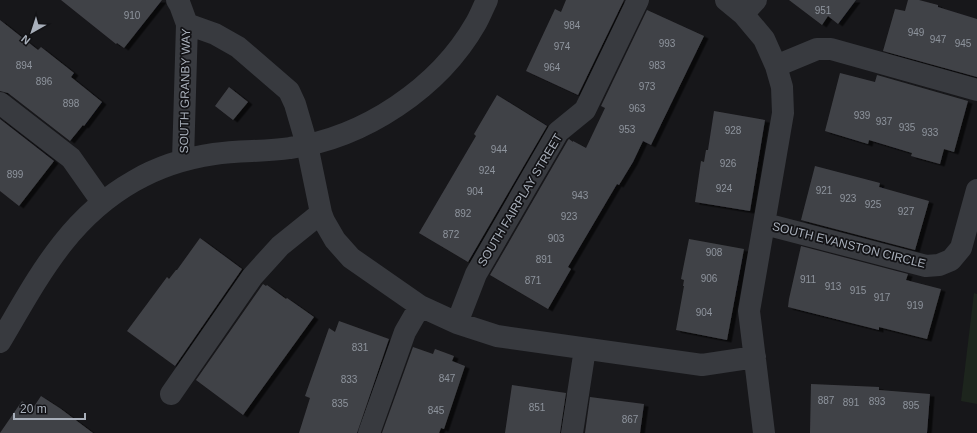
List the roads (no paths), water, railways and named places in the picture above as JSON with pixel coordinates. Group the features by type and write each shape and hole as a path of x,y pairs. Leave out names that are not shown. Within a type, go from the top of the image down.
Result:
{"street":[{"name":"SOUTH GRANBY WAY","path":"177,0 187,24 184,160"},
{"path":"2,334 52,256 75,226 102,202 133,181 156,170 184,160 215,153 290,148 307,145 330,139 368,124 402,103 424,86 452,57 476,23 487,0"},
{"name":"SOUTH FAIRPLAY STREET","path":"457,323 476,274 558,132 585,110 638,0"},
{"name":"SOUTH EVANSTON CIRCLE","path":"726,0 750,7 776,66 782,87 783,113 749,311 764,433"},
{"path":"187,24 215,34 238,48 289,91 295,104 307,145 321,213 335,240 351,258 420,306 457,323 496,336 702,365 755,358"},
{"path":"776,66 817,49 831,49 977,90"},
{"path":"0,103 71,158 102,202"},
{"name":"SOUTH EVANSTON CIRCLE","path":"765,224 926,266 939,265 951,260 961,248 977,190"},
{"path":"171,394 252,277 280,246 321,213"},
{"path":"369,433 405,332 420,306"},
{"path":"572,433 585,349"}]}
